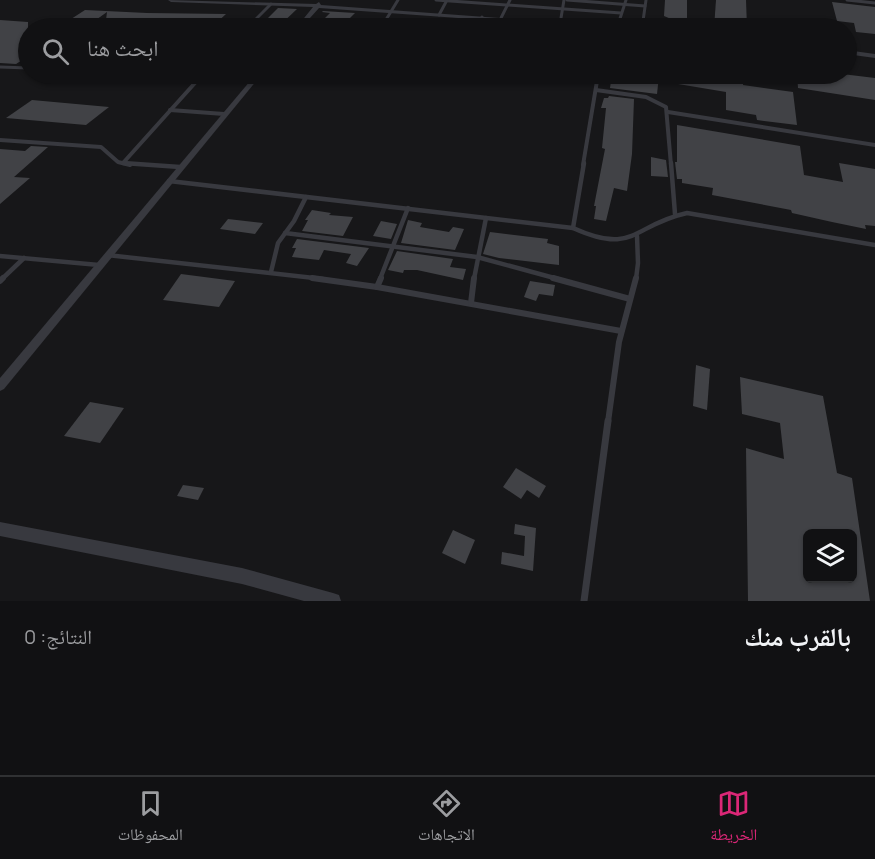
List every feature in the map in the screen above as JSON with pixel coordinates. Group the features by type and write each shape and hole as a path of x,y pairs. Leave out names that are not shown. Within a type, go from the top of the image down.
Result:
{"street":[{"path":"171,0 267,2 501,18"},
{"path":"307,18 323,0"},
{"path":"857,54 875,56"},
{"path":"0,386 249,84"},
{"path":"0,529 242,576 333,601"}],"lane":[{"path":"387,18 398,0"},
{"path":"436,0 621,13"},
{"path":"439,15 447,0"},
{"path":"501,18 510,0"},
{"path":"561,18 565,0 645,6"},
{"path":"620,18 626,0"},
{"path":"643,18 646,0"},
{"path":"847,0 875,3"},
{"path":"255,18 267,2"},
{"path":"0,67 18,68"},
{"path":"123,163 193,84"},
{"path":"573,228 597,84"},
{"path":"596,90 653,100 666,107 675,214"},
{"path":"170,110 225,114"},
{"path":"668,112 875,145"},
{"path":"0,140 101,147 108,150 117,161 123,163 180,167"},
{"path":"169,181 573,228 588,236 610,241 626,241 675,214 687,213 875,245"},
{"path":"271,272 278,243 306,197"},
{"path":"377,286 408,208"},
{"path":"471,303 477,257 486,218"},
{"path":"285,233 477,257 630,299"},
{"path":"584,601 621,331 639,265 640,250 637,236"},
{"path":"107,255 271,272 377,286 621,331"},
{"path":"0,256 99,265"},
{"path":"0,281 24,258"}],"building":[{"path":"665,0 687,0 687,18 664,16"},
{"path":"716,0 746,0 747,18 715,18"},
{"path":"832,2 875,7 875,34 857,32 857,18 836,18"},
{"path":"278,8 297,9 288,18 268,18"},
{"path":"85,10 226,14 222,18 106,18 107,12 99,18 73,18"},
{"path":"322,12 355,13 350,18 325,18 330,13"},
{"path":"0,20 18,21 18,63 0,63"},
{"path":"857,76 875,78 875,100 798,88 798,84 857,84"},
{"path":"611,84 658,84 657,94 610,88"},
{"path":"678,84 743,84 793,92 797,125 757,120 756,115 726,110 726,92"},
{"path":"609,96 634,99 632,154 627,191 614,188 606,221 594,219 596,206 594,206 605,149 602,148 606,108 601,108 604,98"},
{"path":"32,100 109,107 86,125 6,118"},
{"path":"677,125 800,146 804,175 843,182 839,163 875,169 875,226 865,225 866,229 832,222 792,213 791,210 712,195 713,188 682,183 682,179 677,179 675,162 677,162"},
{"path":"31,146 48,147 14,177 30,178 0,204 0,149 25,151"},
{"path":"651,157 666,160 668,177 651,176"},
{"path":"312,210 331,213 329,215 353,217 343,236 302,231 308,220 305,220"},
{"path":"228,219 263,223 255,234 220,229"},
{"path":"408,220 422,223 420,227 449,232 453,227 464,229 455,250 401,243"},
{"path":"381,221 397,224 391,239 373,236"},
{"path":"490,232 548,239 547,243 559,246 559,265 483,254"},
{"path":"297,239 369,248 357,266 346,263 351,254 324,250 319,260 292,257 296,248 292,248"},
{"path":"397,251 453,259 450,267 466,269 463,280 417,270 404,270 403,273 388,270"},
{"path":"181,274 235,281 219,307 163,300"},
{"path":"530,281 555,285 553,296 539,294 536,301 524,297"},
{"path":"696,365 710,369 707,410 693,406"},
{"path":"740,377 823,396 837,473 852,478 870,601 748,601 746,448 784,459 780,423 742,414"},
{"path":"90,402 124,408 100,443 64,436"},
{"path":"516,468 546,486 539,498 527,490 521,499 503,487"},
{"path":"183,485 204,488 198,500 177,496"},
{"path":"515,524 536,528 533,571 501,564 502,552 524,556 525,536 514,534"},
{"path":"453,530 475,540 465,564 442,553"}]}
